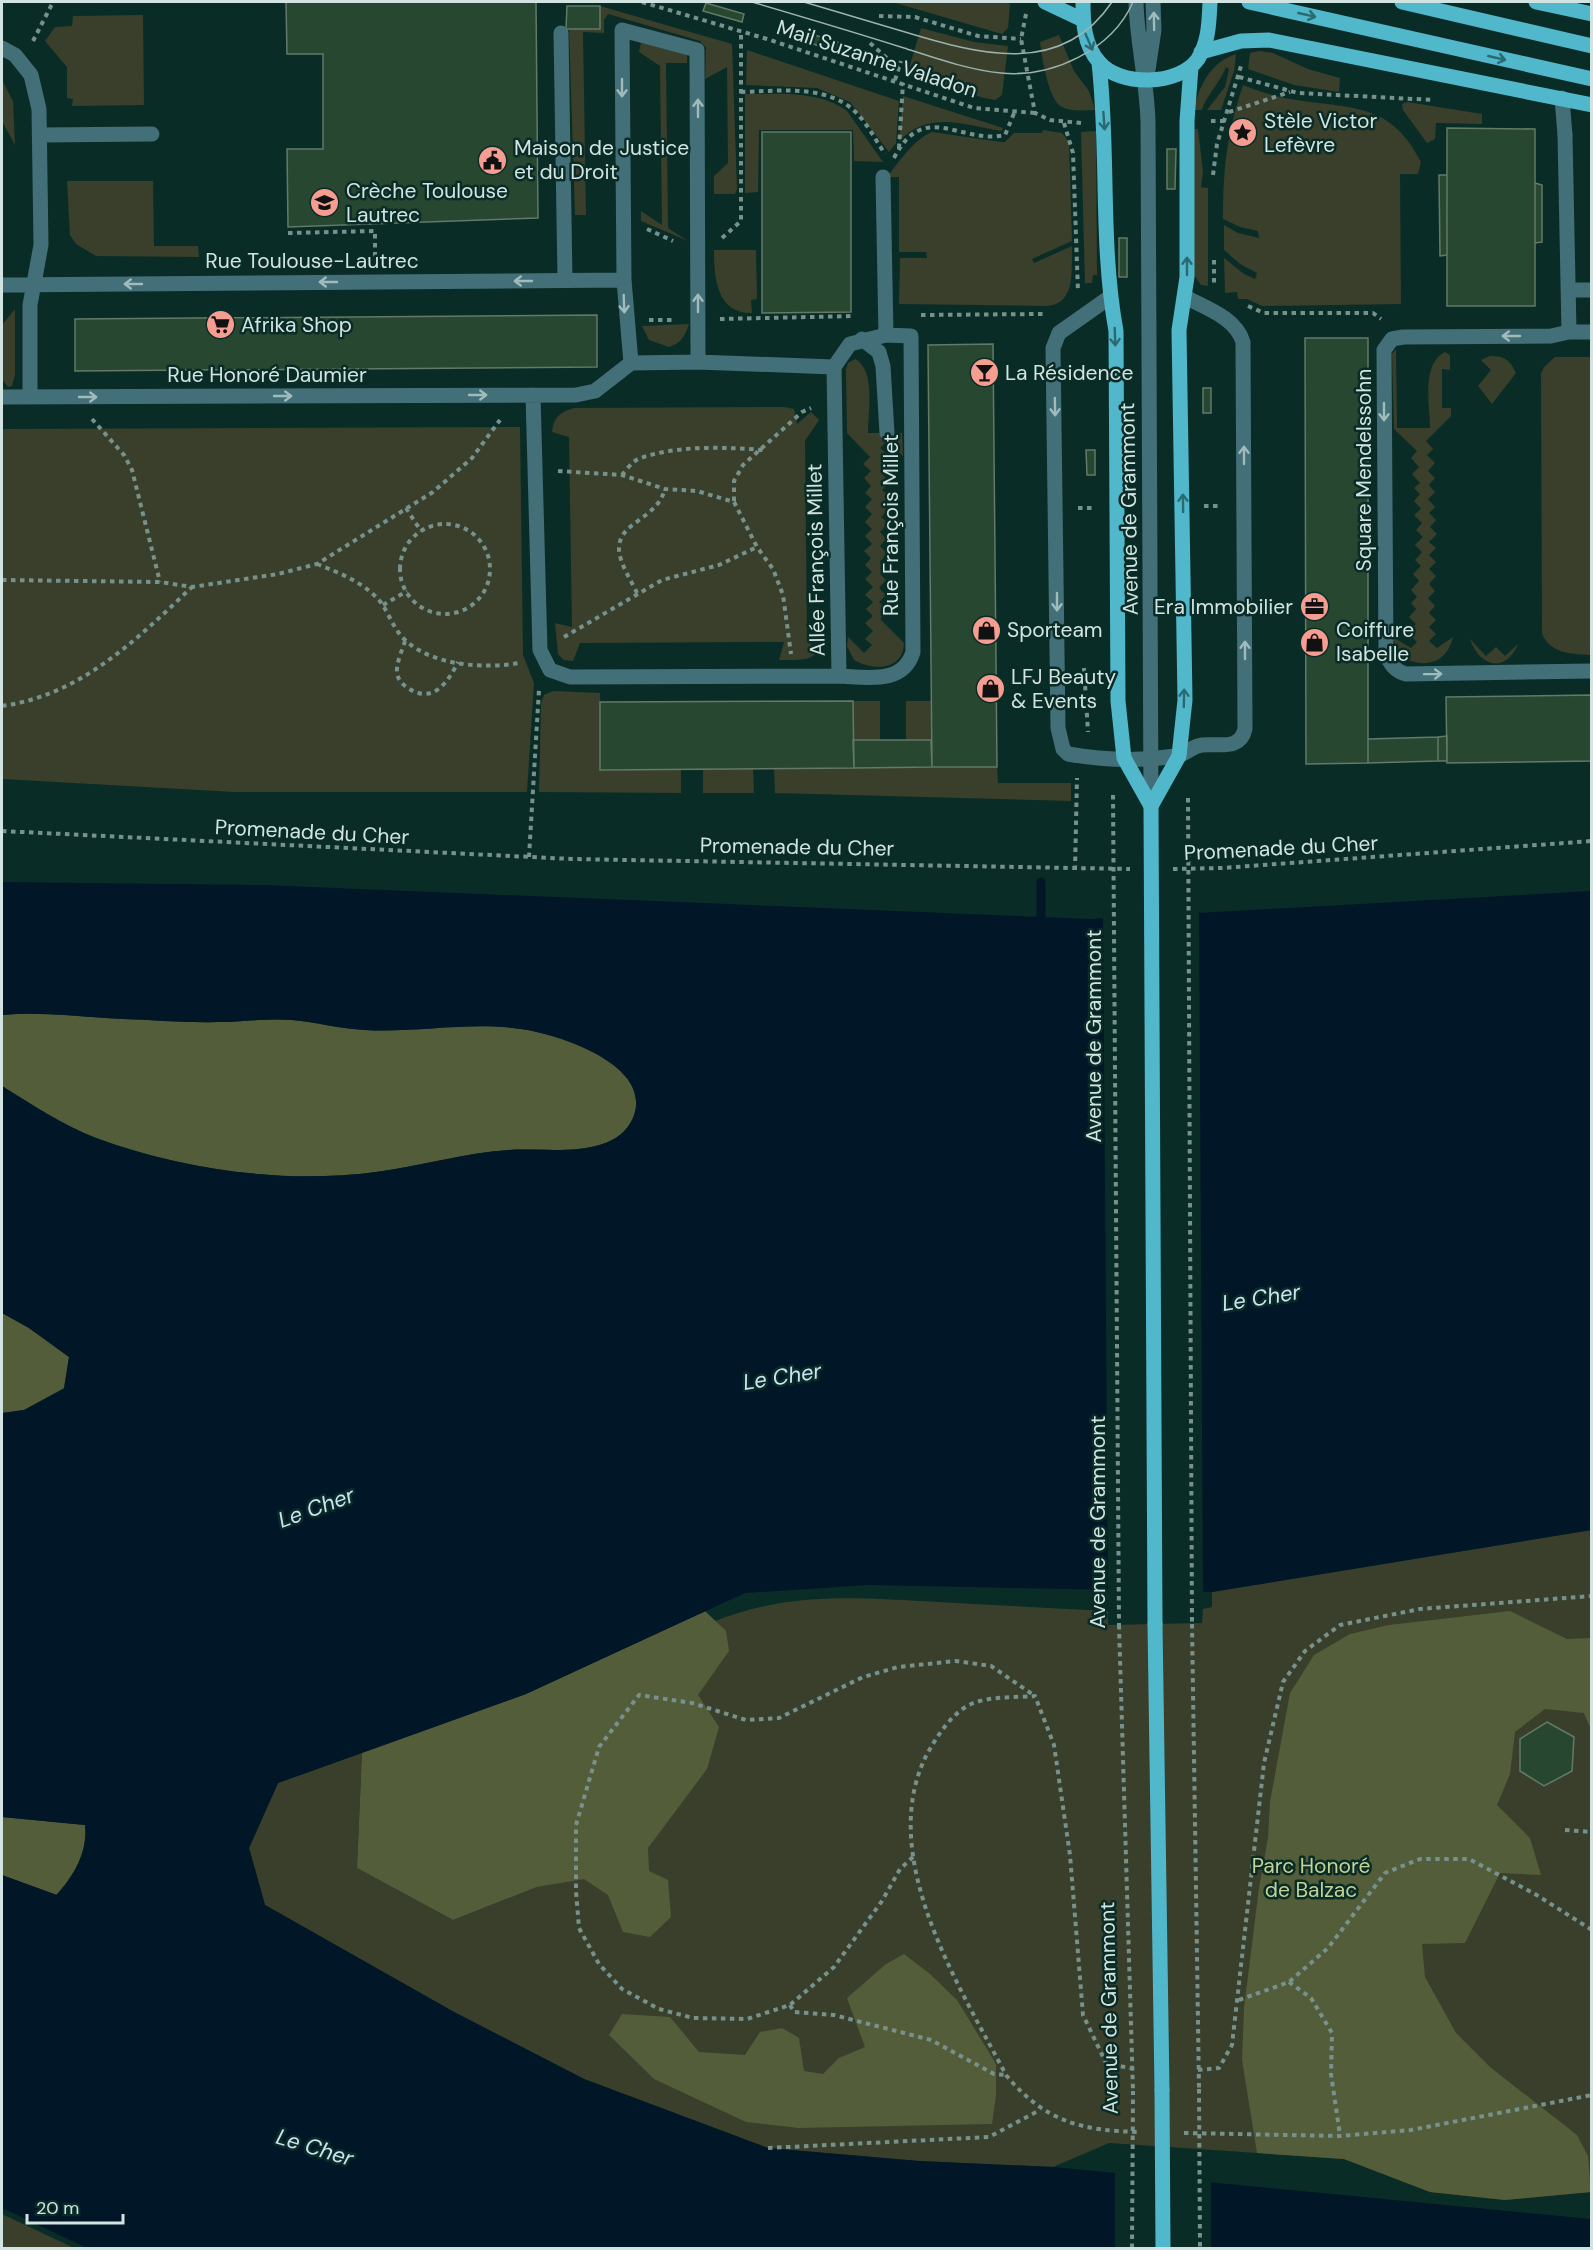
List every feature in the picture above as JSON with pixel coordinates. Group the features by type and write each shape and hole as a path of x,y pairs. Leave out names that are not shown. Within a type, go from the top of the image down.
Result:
{"main road":[{"path":"1045,2 1083,20"},
{"path":"1083,2 1085,37 1099,63 1124,77 1147,81 1169,77 1191,67 1201,52 1209,30 1210,2"},
{"path":"1250,2 1592,80"},
{"path":"1402,2 1592,46"},
{"path":"1536,2 1592,14"},
{"path":"1201,52 1240,41 1269,40 1592,105"},
{"name":"Avenue de Grammont","path":"1099,63 1105,141 1110,297 1116,331 1118,701 1124,758 1151,806 1155,1624 1163,2248"},
{"name":"Avenue de Grammont","path":"1151,806 1179,756 1185,700 1179,330 1185,297 1186,121 1191,67"}],"street":[{"name":"Avenue de Grammont","path":"1136,2 1137,32 1147,81"},
{"name":"Avenue de Grammont","path":"1151,806 1147,81 1154,30 1153,2"},
{"path":"631,363 624,280 621,30 698,50 698,362"},
{"path":"561,33 565,280"},
{"path":"2,48 23,63 37,91 40,135 41,245 30,305 30,396"},
{"path":"1562,98 1565,135 1569,332"},
{"path":"40,135 152,134"},
{"path":"883,177 886,336"},
{"name":"Rue Toulouse-Lautrec","path":"2,285 624,280"},
{"path":"1568,290 1592,290"},
{"path":"1110,297 1059,333 1053,348 1058,728 1063,748 1068,754 1124,758 1179,756 1201,745 1238,742 1243,737 1245,729 1243,342 1240,333 1218,314 1185,297"},
{"path":"1403,337 1551,336 1569,332 1592,332"},
{"name":"Rue François Millet","path":"839,676 888,677 897,674 910,663 913,652 912,336 862,339"},
{"name":"Square Mendelssohn","path":"1403,337 1392,339 1384,350 1386,654 1389,662 1399,672 1406,674 1592,670"},
{"path":"550,670 540,650 537,467 533,395 595,392 631,363 698,362 834,367 845,348 862,339 879,352 883,366 887,433"},
{"name":"Allée François Millet","path":"550,670 570,676 839,676 834,367"},
{"name":"Rue Honoré Daumier","path":"2,397 533,395"}],"path":[{"path":"30,48 53,2"},
{"name":"Mail Suzanne Valadon","path":"642,2 895,80 974,108 1035,113 1064,123 1073,153 1078,291"},
{"path":"1027,12 1021,39 1035,113"},
{"path":"879,16 915,17 978,36 1021,39"},
{"path":"912,25 915,17"},
{"path":"719,240 741,220 741,31"},
{"path":"870,43 899,69"},
{"path":"895,80 901,61"},
{"path":"1213,177 1218,144 1239,77 1241,61"},
{"path":"1239,77 1291,92 1439,100"},
{"path":"899,150 903,83"},
{"path":"741,92 793,91 836,99 860,117 891,163 899,150 915,133 936,126 980,134 1005,135 1015,111"},
{"path":"1228,113 1291,92"},
{"path":"641,226 676,242"},
{"path":"288,233 375,231 375,266"},
{"path":"1214,257 1218,314"},
{"path":"1072,297 1078,291"},
{"path":"1078,291 1079,318"},
{"path":"1244,304 1264,313 1373,313 1403,337"},
{"path":"719,319 885,315 1043,315 1051,311"},
{"path":"646,320 686,320"},
{"path":"793,676 783,595 773,569 757,547 734,502 734,481 743,465 763,450 802,412 834,398"},
{"path":"2,580 160,582 192,587 278,574 317,564 433,492 472,458 492,434 504,414"},
{"path":"91,416 94,423 124,455 132,470 160,582"},
{"path":"622,475 636,460 663,453 702,449 763,450"},
{"path":"537,467 570,474 622,475 665,489 697,490 734,502"},
{"path":"637,593 619,550 621,537 627,528 655,510 665,489"},
{"path":"406,508 421,531"},
{"path":"448,524 462,527 474,534 486,551 490,572 487,585 480,598 469,607 442,614 416,603 407,591 400,565 410,540 421,531 448,524"},
{"path":"317,564 346,576 366,588 383,605 394,627 405,641 422,651 458,662 500,666 528,661 540,650 637,593 683,573 719,565 757,547"},
{"path":"2,706 20,703 60,690 97,671 134,642 192,587"},
{"path":"383,605 407,591"},
{"path":"405,641 397,674 402,684 412,691 426,695 437,691 448,682 458,662"},
{"path":"529,858 536,701 539,688 550,670"},
{"path":"1084,701 1086,727 1101,744 1104,757"},
{"path":"1075,870 1076,779"},
{"name":"Avenue de Grammont","path":"1113,795 1119,1625 1134,2069 1132,2248"},
{"path":"1188,798 1192,1624 1200,2248"},
{"name":"Promenade du Cher","path":"2,831 529,858 845,862 1075,870 1131,869"},
{"name":"Promenade du Cher","path":"1166,869 1222,868 1592,841"},
{"path":"1198,2070 1219,2068 1232,2045 1239,2000 1264,1763 1283,1682 1305,1651 1340,1625 1420,1609 1592,1596"},
{"path":"913,1857 900,1869 882,1901 834,1967 790,2005 747,2019 693,2018 659,2009 622,1989 599,1964 579,1928 576,1891 576,1825 599,1747 639,1695 692,1703 746,1720 779,1718 863,1677 898,1667 956,1661 991,1666 1035,1696 1054,1744 1070,1855 1083,2015 1106,2063 1134,2069"},
{"path":"1035,1696 994,1699 965,1707 939,1731 923,1763 915,1790 912,1822 913,1857 935,1934 1006,2075 1040,2109 1071,2124 1102,2132 1149,2132"},
{"path":"1565,1830 1592,1832"},
{"path":"1239,2000 1289,1982 1328,1948 1385,1874 1420,1859 1469,1859 1535,1894 1592,1930"},
{"path":"1289,1982 1311,1998 1332,2033 1331,2074 1340,2136"},
{"path":"790,2005 794,2012 834,2016 931,2040 994,2074 1006,2075"},
{"path":"1172,2133 1340,2136 1410,2130 1592,2095"},
{"path":"768,2148 989,2137 1040,2109"}],"green space":[{"path":"892,2 1005,2 1010,4 1008,28 1002,34"},
{"path":"600,6 732,44 737,189 735,194 714,194 714,176 728,163 727,67 705,79 706,48 700,41 608,14 604,20 604,33 583,32 586,215 575,215 569,29 600,29"},
{"path":"143,15 144,105 72,106 73,99 67,98 67,67 45,41 55,27 72,26 73,16"},
{"path":"921,28 974,42 1008,46 1002,95 995,100 984,98 907,75"},
{"path":"1059,35 1074,71 1089,91 1095,110 1066,109 1057,103 1053,96 1046,78 1040,42"},
{"path":"641,43 687,54 687,63 666,63 668,228 688,241 641,221 641,211 662,225 660,66 639,52"},
{"path":"747,50 899,101 896,143 889,152 850,102 817,88 746,85"},
{"path":"1259,51 1273,53 1308,69 1340,78 1339,92 1294,85 1248,69 1250,53"},
{"path":"1236,54 1234,71 1221,110 1207,110 1225,87 1229,69 1226,67 1202,110 1194,110 1203,83 1213,69"},
{"path":"2,80 13,101 15,145 2,121"},
{"path":"1243,85 1283,98 1369,112 1384,119 1397,129 1409,143 1421,162 1418,174 1400,174 1401,304 1262,306 1247,299 1238,299 1237,292 1225,293 1224,258 1244,274 1255,279 1257,273 1240,264 1224,250 1224,225 1238,233 1259,238 1258,231 1240,227 1223,219 1227,151"},
{"path":"745,94 811,96 836,104 847,111 883,162 854,161 853,130 759,130 758,192 745,193"},
{"path":"903,96 1003,128 1002,131 960,123 935,123 911,131 899,141"},
{"path":"1407,102 1482,114 1482,124 1436,123 1435,139 1427,143 1403,110 1402,104"},
{"path":"1194,129 1198,129 1203,172 1201,187 1208,188 1208,286 1201,285 1194,275"},
{"path":"1043,130 1062,133 1069,142 1072,241 1032,259 1034,263 1072,246 1072,273 1064,298 1048,306 899,304 900,258 927,258 926,252 899,252 899,177 887,177 902,158 919,140 932,132 1005,142 1014,133 1042,133"},
{"path":"1096,131 1097,275 1093,275 1092,283 1085,283 1081,132"},
{"path":"67,181 153,181 154,246 198,246 199,257 96,256 76,244 70,235"},
{"path":"714,250 756,250 757,299 751,300 752,313 740,312 724,300 717,282"},
{"path":"15,309 15,375 12,386 8,387 2,379 2,325"},
{"path":"689,324 682,338 669,347 649,340 642,326"},
{"path":"1396,349 1397,428 1430,428 1428,386 1430,375 1437,358 1445,352 1450,355 1450,370 1442,369 1442,408 1451,408 1451,416 1426,441 1433,449 1427,455 1435,463 1428,471 1435,478 1429,485 1435,492 1428,499 1435,507 1429,513 1436,520 1430,527 1437,534 1429,542 1436,548 1429,555 1436,562 1429,569 1436,576 1429,584 1435,591 1428,598 1435,606 1429,613 1436,620 1429,627 1436,634 1429,641 1437,648 1453,637 1449,647 1438,660 1423,663 1405,659 1397,654 1393,637 1411,648 1417,642 1408,633 1416,624 1409,617 1416,609 1411,603 1417,597 1411,590 1419,581 1413,574 1421,566 1415,560 1422,552 1415,545 1423,537 1416,530 1422,523 1414,515 1421,509 1414,501 1420,494 1414,488 1420,483 1412,474 1419,467 1411,458 1417,451 1394,429 1392,354"},
{"path":"1490,356 1506,360 1516,373 1492,404 1478,386 1491,370 1481,360"},
{"path":"1555,357 1591,357 1591,655 1556,649 1546,641 1542,634 1541,374 1544,367"},
{"path":"855,359 862,364 868,382 868,433 902,433 903,456 887,441 880,448 887,454 881,460 888,468 882,474 890,482 882,490 889,496 882,504 888,510 881,517 888,523 880,532 886,539 880,546 887,553 880,562 886,568 880,574 886,580 879,588 886,595 879,602 888,611 880,619 904,643 902,652 893,664 878,667 854,660 847,646 848,637 864,653 872,645 865,639 873,631 865,623 873,616 866,609 873,602 865,595 873,587 865,579 872,572 865,565 871,558 864,551 872,544 865,536 872,529 865,522 872,514 865,507 872,499 865,493 871,486 864,478 871,471 863,464 870,457 847,433 846,369 848,363"},
{"path":"785,407 794,409 797,424 811,412 819,420 805,441 807,638 813,648 822,638 818,652 807,658 779,660 784,642 580,643 573,661 564,660 558,654 555,623 572,627 569,437 552,432 558,416 574,408"},
{"path":"520,427 523,655 534,683 527,792 235,792 2,779 2,429"},
{"path":"1470,639 1486,656 1496,647 1505,656 1518,644 1507,660 1493,663 1480,656"},
{"path":"553,691 600,693 600,770 681,769 681,793 539,792 541,703 544,695"},
{"path":"853,701 880,701 880,740 853,740"},
{"path":"906,701 931,701 931,740 906,740"},
{"path":"997,767 998,783 1071,783 1071,801 775,793 774,768"},
{"path":"753,768 754,793 703,793 703,769"},
{"path":"47,1014 194,1022 283,1020 365,1030 482,1026 521,1029 578,1045 599,1056 617,1068 630,1082 636,1099 633,1118 624,1132 611,1141 595,1146 559,1150 509,1150 376,1172 341,1175 305,1176 234,1172 164,1158 96,1138 60,1121 2,1086 2,1015"},
{"path":"2,1313 29,1328 69,1357 64,1388 24,1410 2,1413"},
{"name":"Parc Honoré de Balzac","path":"1591,1530 1591,2192 1505,2200 1430,2192 1344,2159 1109,2143 1053,2167 919,2161 768,2148 584,2079 454,2012 265,1905 249,1848 278,1783 362,1753 357,1868 453,1920 537,1887 553,1884 715,1621 743,1611 798,1601 852,1598 1108,1611 1108,1625 1202,1623 1203,1609 1212,1607 1212,1592"},
{"path":"705,1611 726,1631 729,1651 698,1695 719,1727 707,1769 648,1848 649,1871 668,1880 671,1917 650,1937 623,1932 608,1895 584,1879 537,1887 453,1920 357,1868 362,1753 526,1694"},
{"path":"1510,1611 1567,1639 1591,1638 1591,1730 1584,1713 1545,1709 1515,1732 1510,1774 1497,1805 1530,1838 1541,1875 1500,1873 1465,1943 1422,1944 1425,1977 1456,2033 1490,2067 1577,2135 1588,2156 1591,2192 1505,2200 1430,2192 1344,2159 1257,2153 1242,2060 1244,2008 1259,1888 1268,1838 1270,1802 1290,1693 1314,1655 1350,1634 1389,1625"},
{"path":"2,1817 85,1825 82,1854 69,1880 56,1895 2,1875"},
{"path":"904,1954 930,1974 957,2000 996,2064 996,2095 992,2124 799,2128 746,2122 654,2079 609,2035 622,2014 670,2017 699,2052 745,2055 760,2032 782,2028 799,2038 804,2071 823,2074 839,2058 865,2047 847,1998 886,1964"},
{"path":"2,2214 74,2248 2,2248"}],"water":[{"name":"Le Cher","path":"2,882 264,885 1090,919 1591,891 1591,1530 1212,1592 869,1585 745,1593 526,1694 278,1783 249,1848 265,1905 454,2012 584,2079 768,2148 919,2161 1053,2167 1591,2219 1591,2248 87,2248 2,2208 2,1875 57,1895 69,1880 82,1854 85,1825 2,1817 2,1413 24,1410 64,1389 69,1357 29,1328 2,1313 2,1086 72,1127 129,1149 199,1166 270,1175 305,1176 376,1172 509,1150 559,1150 595,1146 611,1141 624,1132 633,1118 636,1099 630,1082 617,1068 599,1056 578,1045 521,1029 482,1026 365,1030 283,1020 194,1022 47,1014 2,1015"}],"pier":[{"path":"1199,910 1203,1595 1108,1595 1103,915"},
{"path":"1115,2170 1211,2179 1211,2248 1115,2248"}],"building":[{"path":"286,2 536,2 538,218 288,227 287,149 323,149 323,54 287,54"},
{"path":"706,3 744,14 742,22 703,11"},
{"path":"567,6 600,6 600,29 566,29"},
{"path":"808,33 847,45 844,53 806,42"},
{"path":"1447,128 1535,129 1535,306 1447,306"},
{"path":"762,132 851,132 851,312 762,313"},
{"path":"1167,149 1176,149 1175,189 1167,189"},
{"path":"1439,175 1447,175 1447,255 1440,256"},
{"path":"1535,183 1542,185 1542,242 1535,243"},
{"path":"1119,238 1127,238 1127,277 1119,277"},
{"path":"597,315 597,367 75,371 75,319"},
{"path":"1305,338 1368,338 1368,763 1306,764"},
{"path":"993,344 997,767 932,767 928,345"},
{"path":"1203,388 1211,388 1211,413 1203,413"},
{"path":"1086,450 1095,450 1095,475 1087,475"},
{"path":"1592,695 1592,761 1447,763 1446,697"},
{"path":"853,701 854,768 600,770 600,702"},
{"path":"1447,736 1447,761 1438,761 1438,737"},
{"path":"1438,737 1438,761 1368,763 1368,739"},
{"path":"853,740 931,740 932,767 854,768"},
{"path":"1547,1722 1574,1737 1572,1771 1544,1786 1520,1771 1520,1739"}],"waterway":[{"path":"1041,882 1041,917"}],"tram line":[{"path":"752,2 940,60 1001,73 1040,71 1078,57 1111,34 1133,2"},
{"path":"804,2 961,47 1017,54 1043,51 1068,42 1091,26 1112,2"}],"place":[{"name":"Stèle Victor Lefèvre","path":"1243,133"},
{"name":"Maison de Justice et du Droit","path":"493,160"},
{"name":"Crèche Toulouse Lautrec","path":"325,203"},
{"name":"Afrika Shop","path":"220,325"},
{"name":"La Résidence","path":"984,373"},
{"name":"Era Immobilier","path":"1314,607"},
{"name":"Sporteam","path":"986,630"},
{"name":"Coiffure Isabelle","path":"1315,642"},
{"name":"LFJ Beauty & Events","path":"990,689"}]}
